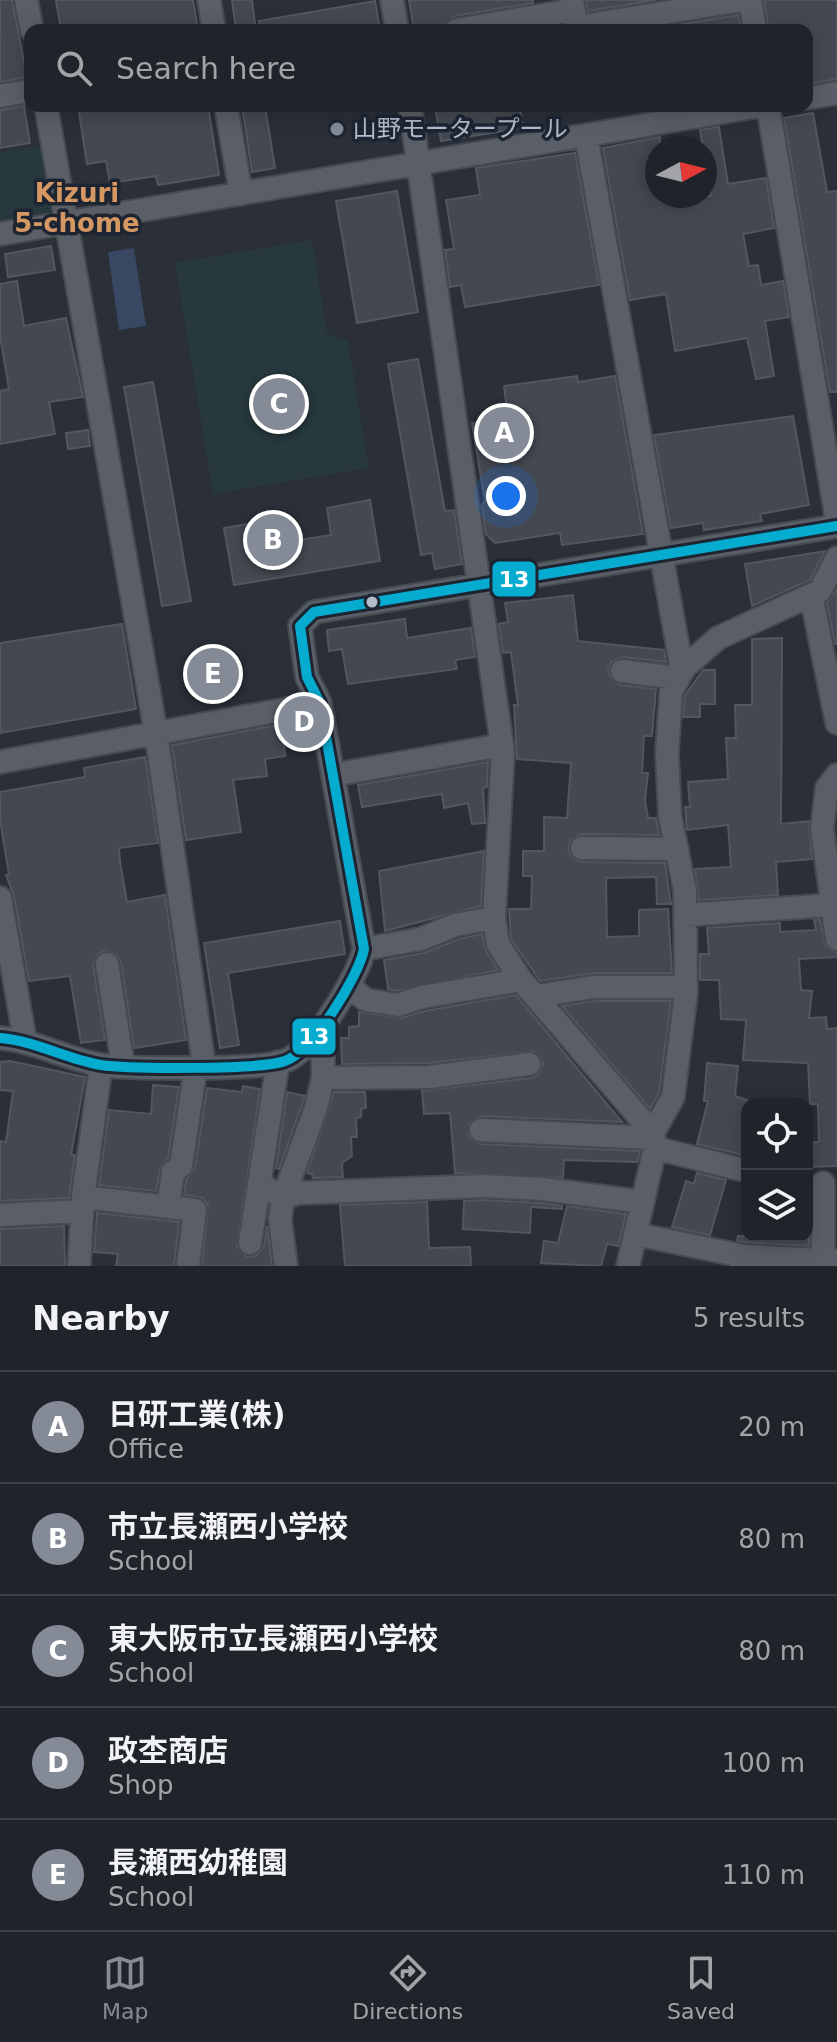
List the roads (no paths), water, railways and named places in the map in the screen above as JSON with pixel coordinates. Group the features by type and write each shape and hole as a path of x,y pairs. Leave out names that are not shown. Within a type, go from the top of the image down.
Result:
{"street":[{"path":"26,0 31,24"},
{"path":"209,0 213,24"},
{"path":"392,0 396,24"},
{"path":"595,24 743,0"},
{"path":"750,0 754,24"},
{"path":"485,24 573,5"},
{"path":"0,96 24,92"},
{"path":"813,97 837,93"},
{"path":"47,112 156,733 200,1066 181,1166 173,1172 168,1207"},
{"path":"227,112 241,194"},
{"path":"411,112 502,745 494,918 498,944 528,988 654,1140"},
{"path":"0,234 68,225 723,112"},
{"path":"0,1038 25,1040 112,1065 200,1066 278,1062 302,1052 310,1042 361,969 364,949 320,703 307,677 300,626 314,612 837,523 769,112"},
{"path":"586,135 680,674"},
{"path":"628,1266 654,1140 673,1097 686,987 685,891 670,816 667,753 671,691 680,674 718,638 820,591 837,558"},
{"path":"811,595 837,604"},
{"path":"811,595 837,723"},
{"path":"622,671 680,674"},
{"path":"0,762 320,703"},
{"path":"333,775 502,745"},
{"path":"837,775 827,788 822,807 837,939"},
{"path":"582,848 677,849"},
{"path":"0,898 25,1040"},
{"path":"685,915 831,905"},
{"path":"364,949 421,939 455,925 494,918"},
{"path":"79,1266 83,1204 112,1065 107,964"},
{"path":"349,986 366,1000 398,1005 422,997 528,988 686,987"},
{"path":"286,1266 280,1219 283,1198 323,1078 323,1056 310,1042"},
{"path":"250,1243 278,1062"},
{"path":"323,1078 430,1077 529,1064"},
{"path":"481,1130 654,1140 744,1170"},
{"path":"635,1234 742,1261 830,1261 822,1182"},
{"path":"259,1183 283,1198"},
{"path":"283,1198 298,1193 484,1186 543,1189 643,1202"},
{"path":"0,1215 83,1204 195,1210 188,1266"}],"water":[{"path":"134,248 146,326 119,330 108,252"}],"place":[{"name":"山野モータープール","path":"337,129"},
{"name":"東大阪市立長瀬西小学校","path":"279,404"},
{"name":"日研工業(株)","path":"504,433"},
{"name":"市立長瀬西小学校","path":"273,540"},
{"name":"長瀬西幼稚園","path":"213,674"},
{"name":"政杢商店","path":"304,722"}],"district":[{"name":"Kizuri 5-chome","path":"77,208"}]}
